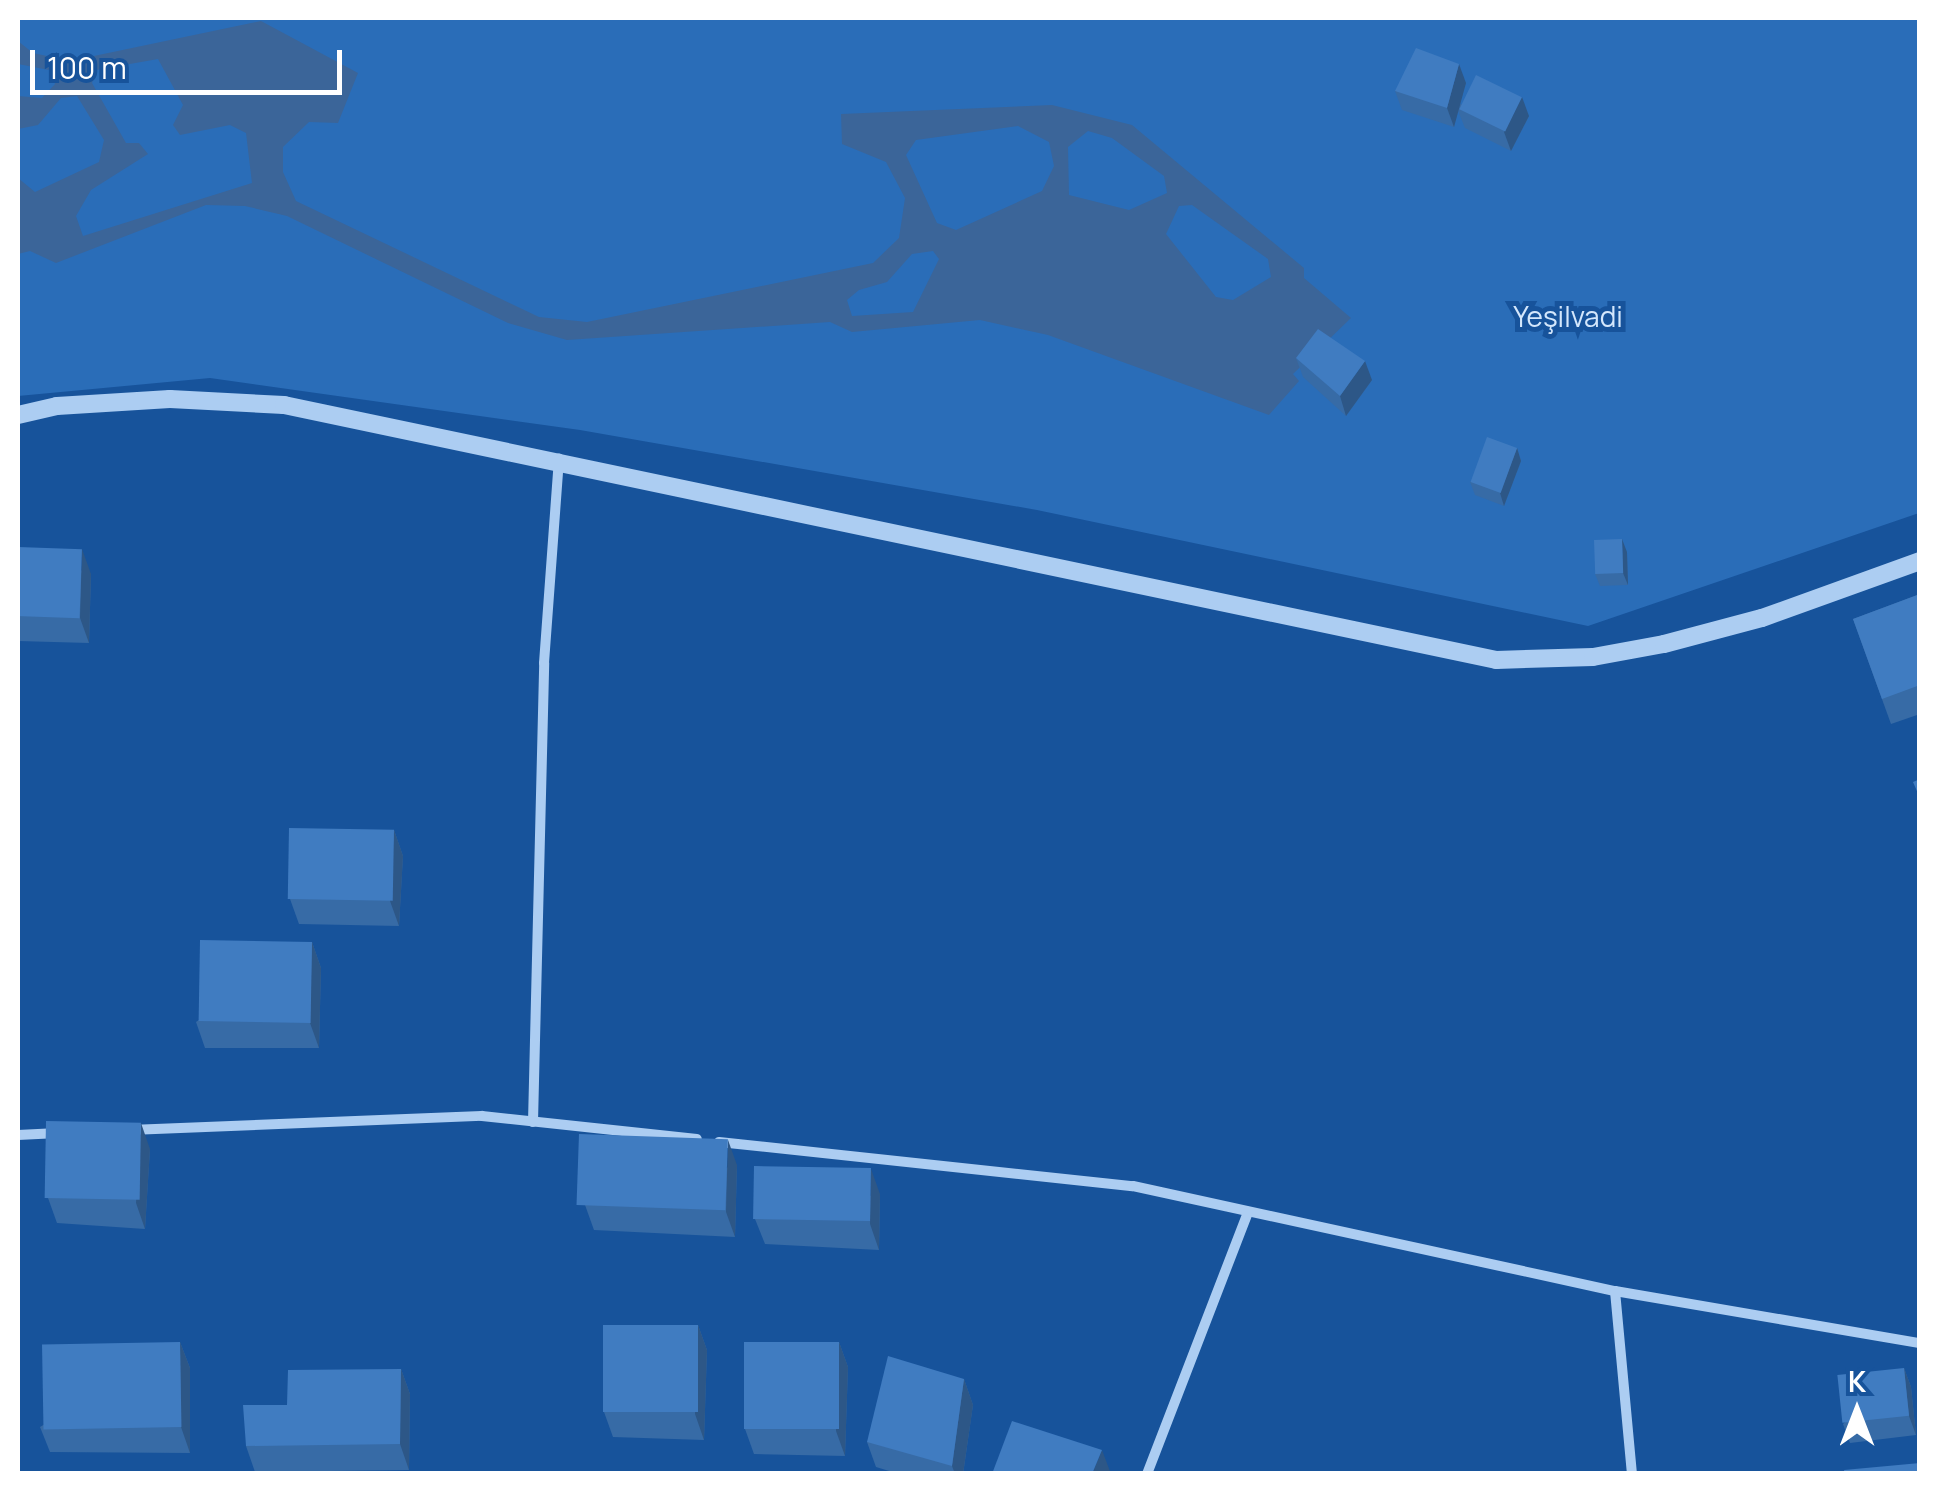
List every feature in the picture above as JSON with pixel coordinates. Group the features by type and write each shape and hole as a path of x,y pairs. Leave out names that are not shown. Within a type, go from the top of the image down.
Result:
{"street":[{"path":"18,415 99,402 236,398 559,459 1496,660 1593,657 1664,644 1762,618 1920,561"},
{"path":"533,1122 544,662 559,459"},
{"path":"114,1131 482,1116 1133,1186 1615,1292 1920,1343"},
{"path":"18,1134 76,1132"},
{"path":"1147,1474 1248,1212"},
{"path":"1615,1292 1632,1474"}],"green space":[{"name":"Yeşilvadi","path":"18,18 1919,18 1919,513 1588,626 1037,510 580,430 210,378 18,396"}],"shaded area":[{"path":"261,21 358,73 338,123 309,122 283,147 283,172 296,201 539,317 587,322 873,263 899,238 905,198 886,162 842,144 841,114 1052,105 1132,125 1304,268 1304,278 1351,318 1293,374 1299,381 1269,415 1048,335 980,320 852,332 830,322 567,340 508,323 287,216 245,206 206,205 56,263 30,251 18,254 18,178 35,192 99,162 104,140 77,96 61,98 38,125 18,129 18,96 42,98 55,84 49,70 18,64 18,41 33,53 70,61","holes":["158,59 183,105 173,125 180,135 230,125 246,133 252,183 83,236 76,216 91,190 148,154 139,143 126,143 92,83 96,70","1018,126 1049,142 1054,166 1042,191 956,230 937,223 906,155 916,140","1088,131 1112,138 1164,176 1167,193 1129,210 1069,195 1068,147","1192,205 1268,259 1271,277 1233,300 1216,297 1166,234 1179,206","933,251 939,259 913,312 852,316 847,300 859,290 887,282 912,254"]}],"building":[{"path":"1416,48 1459,64 1447,108 1395,91"},
{"path":"1476,75 1522,97 1505,132 1459,109"},
{"path":"1318,329 1365,361 1340,396 1296,358"},
{"path":"1487,437 1517,448 1501,493 1471,482"},
{"path":"1622,539 1623,573 1595,574 1594,540"},
{"path":"18,547 82,549 80,618 18,616"},
{"path":"1920,594 1920,685 1882,699 1853,619"},
{"path":"1920,779 1920,798 1913,782"},
{"path":"289,828 394,830 393,901 288,899"},
{"path":"200,940 312,942 311,1023 199,1021"},
{"path":"46,1121 141,1123 140,1200 45,1198"},
{"path":"579,1134 728,1139 725,1210 577,1205"},
{"path":"754,1166 871,1168 870,1221 753,1219"},
{"path":"603,1325 698,1325 698,1412 603,1412"},
{"path":"180,1342 181,1427 44,1429 42,1344"},
{"path":"744,1342 839,1342 839,1429 744,1429"},
{"path":"888,1356 964,1379 952,1466 867,1442"},
{"path":"1904,1368 1909,1416 1842,1423 1837,1375"},
{"path":"401,1369 400,1444 246,1446 243,1405 287,1405 288,1370"},
{"path":"1012,1421 1102,1450 1092,1474 992,1474"},
{"path":"1920,1463 1920,1474 1845,1474 1844,1470"}]}
